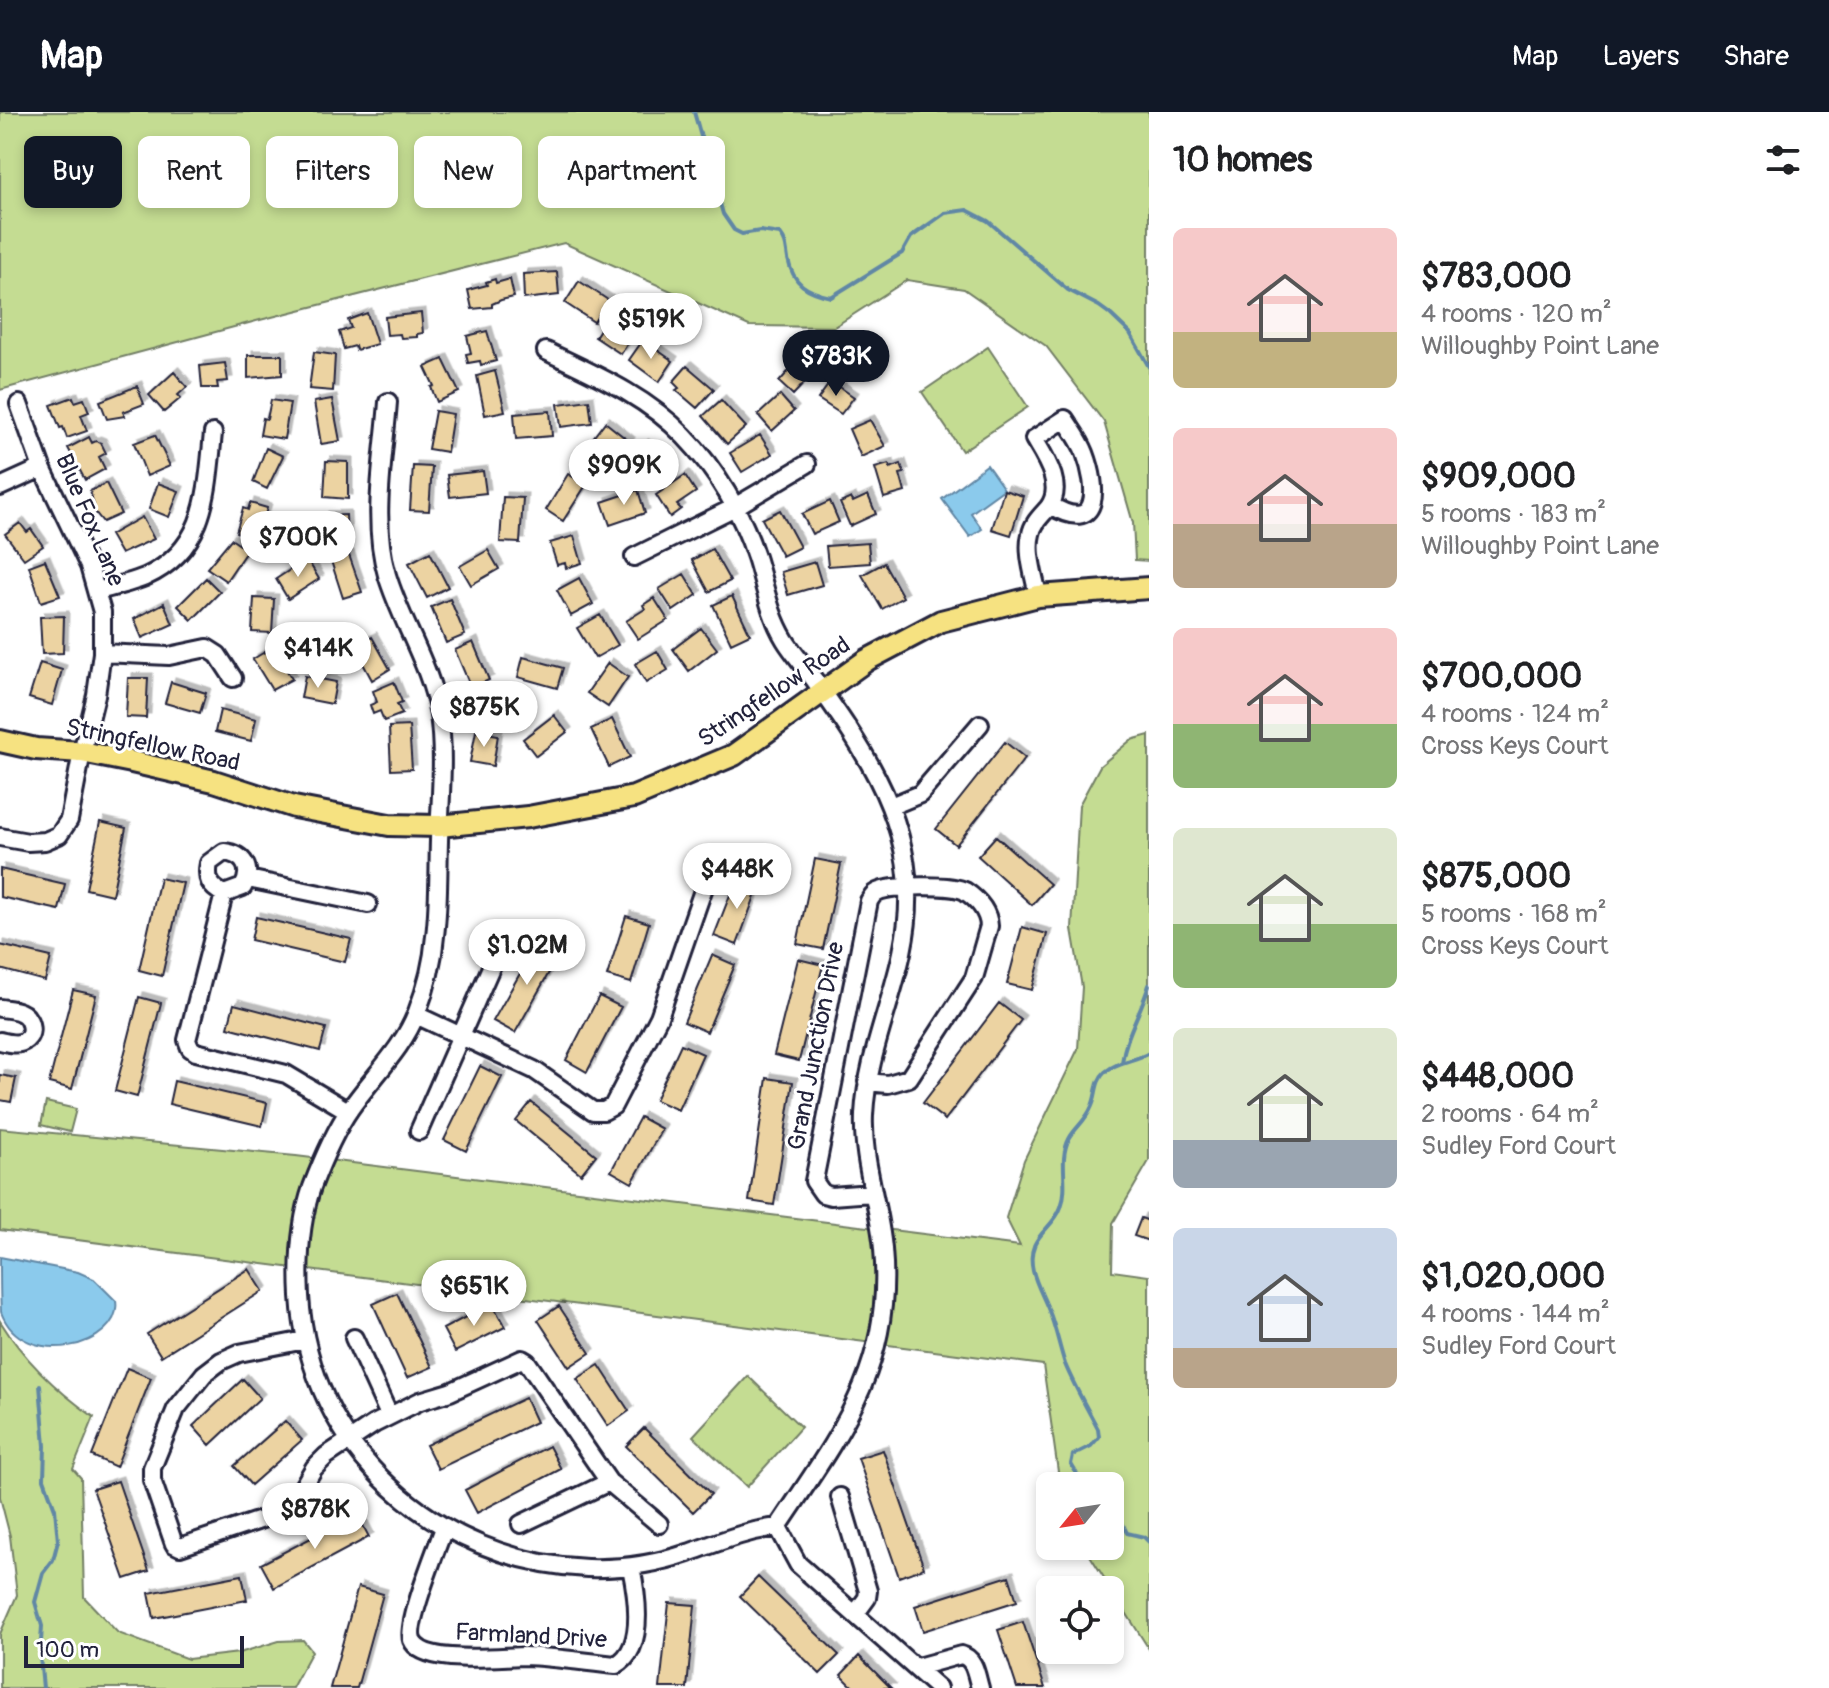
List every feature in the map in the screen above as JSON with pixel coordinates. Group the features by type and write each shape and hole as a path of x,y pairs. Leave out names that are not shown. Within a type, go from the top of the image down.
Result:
{"main road":[{"name":"Stringfellow Road","path":"0,741 36,749 82,752 214,781 294,807 389,825 439,826 528,817 634,797 734,755 867,660 941,621 1038,596 1149,588"}],"street":[{"path":"388,402 380,515 383,556 396,600 426,673 438,713 442,752 435,939 416,1015 386,1064 348,1111 318,1171 305,1212 299,1278 305,1340 323,1390 350,1441 400,1496 444,1528 488,1549 528,1561 588,1568 631,1567 685,1554 731,1536 778,1527 856,1405 875,1355 881,1328 883,1245 872,1193 864,1125 873,1049 901,965 908,921 905,861 891,806 872,765 785,641 772,613 747,534 705,461 671,424 621,388 546,351"},
{"name":"Blue Fox Lane","path":"0,837 28,842 45,841 59,835 69,820 102,653 102,612 89,566 42,468 19,404"},
{"path":"1038,596 1030,549 1031,533 1055,494 1048,462 1034,439 1065,419 1086,454 1094,493 1092,505 1084,514 1074,517 1050,505"},
{"path":"97,591 154,572 173,558 189,540 204,509 213,433"},
{"path":"634,557 733,508 807,464"},
{"path":"0,487 42,468"},
{"path":"102,653 169,656 207,648 218,655 233,678"},
{"path":"891,806 920,794 980,724"},
{"path":"224,852 234,853 242,858 247,867 248,879 243,887 224,894 214,890 209,883 209,863 224,852"},
{"path":"416,1015 534,1070 593,1111 604,1111 613,1106 659,1017 709,873"},
{"path":"248,879 368,904"},
{"path":"867,1082 888,1084 909,1078 974,978 989,926 984,908 964,891 908,887"},
{"name":"Grand Junction Drive","path":"872,1193 831,1196 823,1194 814,1181 869,901 874,893 881,890 908,887"},
{"path":"224,894 187,1040 190,1048 286,1074 348,1111"},
{"path":"419,1131 506,933"},
{"path":"0,1008 22,1012 30,1020 31,1031 26,1040 16,1044 0,1041"},
{"path":"354,1338 389,1415"},
{"path":"305,1340 239,1353 221,1361 204,1374 176,1409 152,1468 152,1480 174,1544 180,1547 282,1511 298,1495 314,1468 326,1456 389,1415 450,1392 522,1359 609,1482 659,1524"},
{"path":"521,1524 609,1482"},
{"path":"840,1497 868,1591 867,1598 856,1613"},
{"path":"778,1527 798,1564 938,1688"},
{"name":"Farmland Drive","path":"444,1528 424,1580 411,1634 413,1644 420,1649 461,1659 524,1656 616,1665 633,1650 638,1599 631,1567"},
{"path":"917,1667 961,1655 968,1657 980,1688"}],"green space":[{"path":"0,112 1149,112 1149,561 1135,560 1133,523 1104,422 1046,346 964,289 907,280 834,327 749,326 564,243 0,390"},
{"path":"988,347 1028,407 962,451 922,392"},
{"path":"1149,735 1149,1161 1113,1223 1112,1271 1149,1276 1149,1649 1124,1609 1124,1576 1103,1576 1093,1560 1124,1560 1124,1472 1058,1472 1043,1365 0,1230 0,1128 296,1156 1020,1246 1006,1218 1024,1160 1078,1049 1082,987 1072,929 1079,805 1100,766 1131,740"},
{"path":"46,1102 76,1109 70,1132 41,1125"},
{"path":"0,1321 42,1374 94,1417 73,1469 81,1478 84,1597 118,1633 188,1659 239,1653 279,1641 303,1640 312,1651 292,1688 0,1688 0,1634 17,1595 10,1536 0,1497"},
{"path":"748,1376 801,1427 747,1487 693,1436"}],"water":[{"path":"987,465 1004,489 971,513 982,529 970,537 942,499"},
{"path":"0,1257 78,1272 94,1279 116,1301 114,1317 104,1330 88,1340 69,1346 49,1347 29,1342 13,1331 1,1312"}],"building":[{"path":"557,272 559,295 524,299 523,274"},
{"path":"495,279 496,283 510,279 514,297 492,304 492,307 472,309 468,290 487,285 486,282"},
{"path":"579,281 608,300 594,322 565,303"},
{"path":"367,313 377,344 356,350 355,346 344,349 339,332 351,328 348,320"},
{"path":"421,313 423,333 417,334 417,337 387,335 385,317"},
{"path":"613,316 621,321 618,325 633,335 621,354 595,337"},
{"path":"487,331 496,361 481,365 480,361 468,363 466,354 471,353 467,336"},
{"path":"643,340 673,361 659,382 629,360"},
{"path":"807,350 822,364 793,395 779,382"},
{"path":"314,352 335,355 333,391 309,389"},
{"path":"248,355 282,355 282,375 248,378"},
{"path":"443,359 459,392 437,402 425,367"},
{"path":"225,363 228,381 217,382 218,388 202,388 200,366"},
{"path":"687,366 714,389 697,408 676,390 679,388 673,382"},
{"path":"495,371 505,411 485,415 477,376"},
{"path":"174,372 187,387 178,395 181,398 164,412 149,395"},
{"path":"831,381 854,397 841,414 818,399"},
{"path":"137,386 144,404 123,412 125,416 107,419 100,401"},
{"path":"780,395 794,411 772,431 758,415"},
{"path":"73,397 75,402 84,399 89,412 81,415 87,431 67,438 51,405"},
{"path":"332,399 340,441 321,444 314,402"},
{"path":"271,400 290,403 284,439 260,435"},
{"path":"589,400 592,423 561,427 558,404"},
{"path":"721,400 746,427 727,444 703,416"},
{"path":"435,411 453,414 447,452 428,449"},
{"path":"550,411 552,436 516,439 514,414"},
{"path":"870,420 885,446 861,457 849,429"},
{"path":"605,422 630,442 616,459 592,439"},
{"path":"155,435 170,466 147,476 134,443"},
{"path":"760,435 772,454 742,472 730,453"},
{"path":"89,437 92,443 101,443 106,453 99,457 105,469 85,480 68,448"},
{"path":"644,444 665,465 647,483 628,460"},
{"path":"266,448 283,456 267,489 253,482"},
{"path":"326,461 348,462 348,499 324,497"},
{"path":"889,464 890,468 901,464 904,473 900,474 905,492 884,498 875,468"},
{"path":"413,466 432,467 429,511 410,510"},
{"path":"483,471 486,493 450,497 447,475"},
{"path":"568,474 586,485 563,521 546,510"},
{"path":"685,475 696,492 677,505 681,509 670,517 656,495"},
{"path":"106,483 121,514 103,522 91,507 94,505 90,491"},
{"path":"158,483 179,491 169,517 149,509"},
{"path":"638,490 645,513 610,525 602,502"},
{"path":"1004,490 1023,496 1011,535 992,529"},
{"path":"868,495 876,514 850,526 840,503 851,498 853,502"},
{"path":"503,497 523,498 520,543 500,542"},
{"path":"830,501 839,522 812,534 802,514"},
{"path":"250,503 267,508 258,539 236,532 243,508 248,510"},
{"path":"780,510 800,547 782,556 762,519"},
{"path":"346,515 347,548 325,548 324,516"},
{"path":"142,517 154,539 121,554 110,535"},
{"path":"20,523 27,532 31,529 43,546 24,559 5,534"},
{"path":"574,536 582,563 566,568 565,563 557,565 550,543"},
{"path":"231,539 247,550 226,581 207,568"},
{"path":"868,543 870,563 828,566 826,546"},
{"path":"712,549 730,581 709,592 692,560"},
{"path":"488,550 499,569 471,585 460,566"},
{"path":"430,552 448,587 427,598 409,563"},
{"path":"349,555 362,592 343,598 331,561"},
{"path":"307,559 319,579 288,599 276,579"},
{"path":"45,560 60,596 41,602 29,566"},
{"path":"815,562 822,585 788,595 781,572"},
{"path":"884,563 903,597 882,609 862,575"},
{"path":"684,574 697,595 673,611 659,589"},
{"path":"206,578 220,592 192,620 178,606"},
{"path":"579,578 593,604 571,616 557,590"},
{"path":"732,596 750,634 731,643 713,605"},
{"path":"254,598 274,599 272,633 252,632"},
{"path":"654,598 668,620 638,639 626,621 645,609 643,605"},
{"path":"450,599 465,635 446,643 431,607"},
{"path":"164,603 173,624 142,638 134,619"},
{"path":"600,615 618,645 595,658 577,628"},
{"path":"64,616 63,653 42,654 40,617"},
{"path":"701,628 717,649 689,671 673,649"},
{"path":"372,637 390,669 372,680 354,647"},
{"path":"473,642 489,680 471,688 455,650"},
{"path":"273,647 292,679 272,690 253,659"},
{"path":"657,651 668,670 646,683 635,664"},
{"path":"523,657 563,668 557,688 518,677"},
{"path":"40,663 62,670 52,705 29,698"},
{"path":"608,663 628,677 608,707 587,693"},
{"path":"305,676 336,682 332,704 301,698"},
{"path":"128,678 148,678 146,718 126,717"},
{"path":"171,682 206,693 200,713 165,703"},
{"path":"394,682 402,702 397,704 402,714 384,721 380,711 373,714 370,705 377,702 373,691"},
{"path":"220,710 256,719 251,741 215,732"},
{"path":"554,715 567,732 536,756 523,739"},
{"path":"612,719 630,757 609,767 591,729"},
{"path":"409,726 412,769 391,770 389,727"},
{"path":"476,731 498,735 493,766 470,762"},
{"path":"1005,742 1025,758 956,845 936,829"},
{"path":"100,822 126,828 112,895 86,889"},
{"path":"996,836 1050,884 1032,905 978,856"},
{"path":"815,859 841,864 823,949 797,944"},
{"path":"0,869 65,884 59,910 0,897"},
{"path":"737,877 759,885 737,945 714,936"},
{"path":"160,878 183,883 162,976 139,970"},
{"path":"626,916 649,923 631,983 607,976"},
{"path":"256,917 351,939 345,962 251,940"},
{"path":"1022,927 1047,934 1032,990 1007,984"},
{"path":"539,940 560,953 515,1033 493,1021"},
{"path":"0,945 51,957 45,981 0,969"},
{"path":"712,955 735,965 707,1032 684,1022"},
{"path":"798,959 823,965 799,1061 774,1055"},
{"path":"73,990 96,995 72,1089 49,1083"},
{"path":"599,996 621,1007 587,1072 566,1060"},
{"path":"139,997 161,1003 137,1097 115,1091"},
{"path":"999,1003 1021,1020 945,1120 923,1103"},
{"path":"234,1004 326,1028 320,1051 228,1027"},
{"path":"681,1044 703,1054 678,1110 655,1100"},
{"path":"480,1066 502,1077 466,1151 444,1140"},
{"path":"0,1075 16,1078 11,1102 0,1100"},
{"path":"767,1078 793,1082 774,1205 749,1201"},
{"path":"174,1081 267,1103 262,1126 169,1104"},
{"path":"531,1102 596,1155 581,1174 516,1121"},
{"path":"640,1117 662,1129 632,1183 611,1171"},
{"path":"1141,1218 1149,1221 1149,1241 1134,1236"},
{"path":"249,1269 263,1291 161,1356 147,1334"},
{"path":"397,1293 432,1367 407,1378 373,1304"},
{"path":"492,1303 505,1327 455,1352 443,1329"},
{"path":"559,1306 590,1353 569,1367 538,1320"},
{"path":"599,1365 629,1411 608,1426 577,1379"},
{"path":"127,1368 151,1378 116,1467 92,1456"},
{"path":"243,1379 260,1398 210,1445 193,1426"},
{"path":"525,1398 536,1422 438,1469 426,1445"},
{"path":"285,1421 302,1440 251,1485 234,1466"},
{"path":"644,1428 711,1494 693,1512 626,1446"},
{"path":"549,1446 561,1469 477,1513 465,1490"},
{"path":"883,1450 924,1568 899,1577 858,1458"},
{"path":"118,1481 149,1571 125,1579 93,1489"},
{"path":"357,1514 369,1537 274,1588 261,1564"},
{"path":"242,1575 247,1600 154,1618 149,1593"},
{"path":"1009,1576 1017,1601 923,1631 915,1606"},
{"path":"758,1577 839,1655 820,1674 740,1596"},
{"path":"358,1587 383,1594 357,1688 330,1688"},
{"path":"669,1603 695,1605 687,1688 660,1688"},
{"path":"1023,1622 1045,1688 1017,1688 998,1630"},
{"path":"859,1656 891,1688 854,1688 841,1675"}],"waterway":[{"path":"694,112 723,214 734,230 742,234 760,231 780,234 790,268 802,286 831,297 902,253 911,237 945,213 967,210 988,221 1068,290 1110,314 1130,333 1149,367"},
{"path":"1122,1062 1149,985"},
{"path":"1076,1472 1071,1464 1073,1455 1091,1446 1099,1437 1098,1429 1065,1364 1051,1317 1034,1276 1033,1249 1061,1207 1065,1149 1092,1106 1102,1076 1110,1068 1149,1053"},
{"path":"40,1385 45,1446 44,1479 55,1509 58,1541 53,1560 43,1573 35,1602 42,1626 40,1657 43,1688"},
{"path":"1124,1527 1127,1533 1144,1537 1149,1542"}]}
